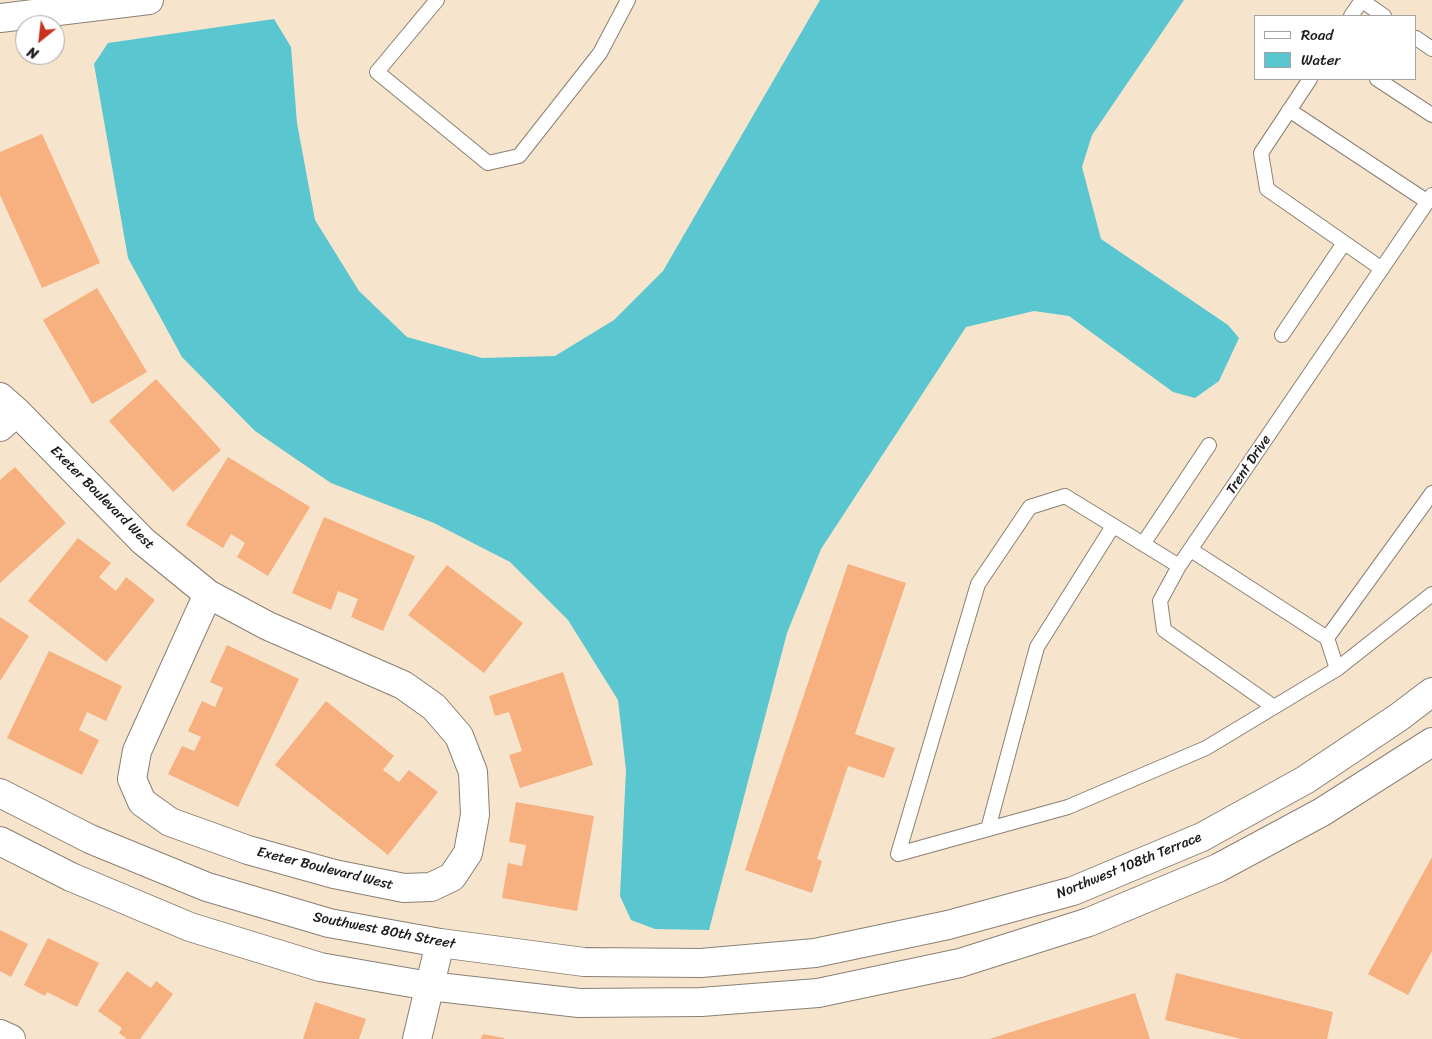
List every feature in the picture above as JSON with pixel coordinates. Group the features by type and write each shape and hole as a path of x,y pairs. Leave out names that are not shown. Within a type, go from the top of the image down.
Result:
{"street":[{"path":"0,18 149,0"},
{"name":"Exeter Boulevard West","path":"6,412 143,541 208,594 268,626 404,685 434,706 460,736 472,772 475,815 468,853 452,877 431,887 404,888 334,874 248,850 170,822 142,802 132,779 137,751 208,594"},
{"name":"Northwest 108th Terrace","path":"701,963 815,953 948,925 1073,891 1202,837 1305,780 1399,718 1432,692"},
{"path":"0,841 71,878 190,928 320,967 429,986 579,1003 701,1002 837,989 960,963 1089,922 1218,868 1322,812 1432,742"},
{"name":"Southwest 80th Street","path":"0,793 90,840 207,887 329,923 440,943 584,962 701,963"},
{"path":"417,1039 440,943"},
{"path":"0,1034 11,1039"}],"lane":[{"path":"437,0 377,72 488,163 519,156 600,54 628,0"},
{"path":"1352,15 1361,0 1383,15"},
{"path":"1417,39 1432,49"},
{"path":"1309,80 1261,153 1266,189 1382,269"},
{"path":"1378,80 1432,116"},
{"path":"1289,110 1430,198"},
{"name":"Trent Drive","path":"1274,707 1164,630 1160,601 1179,566 1430,198"},
{"path":"1282,336 1344,243"},
{"path":"1143,544 1209,445"},
{"path":"1327,638 1432,493"},
{"path":"1179,566 1065,496 1030,507 978,584 898,854 1068,807 1206,748 1338,669 1432,594"},
{"path":"988,829 1037,647 1113,526"},
{"path":"1191,550 1327,638 1338,669"}],"water":[{"path":"820,0 1184,0 1092,135 1082,167 1101,239 1228,325 1239,338 1219,381 1195,398 1173,392 1069,316 1034,311 966,327 821,549 787,633 709,930 655,929 631,920 620,896 626,770 618,700 568,620 510,562 434,523 331,483 255,431 182,357 128,258 94,64 108,43 274,19 291,47 297,123 315,220 359,291 407,337 482,358 555,356 614,320 663,271"}],"building":[{"path":"42,134 100,263 42,288 0,195 0,152"},
{"path":"97,288 147,372 92,404 43,320"},
{"path":"156,379 221,450 173,492 109,421"},
{"path":"228,457 310,507 268,576 237,557 245,543 231,534 223,548 186,525"},
{"path":"15,467 66,523 0,583 0,480"},
{"path":"324,517 415,556 383,631 351,617 358,599 338,591 331,610 292,593"},
{"path":"78,538 111,563 99,577 116,591 126,577 155,600 106,662 28,601"},
{"path":"848,564 906,583 855,734 895,748 884,778 848,766 817,859 822,861 812,893 745,870"},
{"path":"447,565 523,623 484,673 408,615"},
{"path":"0,617 29,636 0,681"},
{"path":"227,645 299,679 238,807 168,774 182,746 194,751 201,737 188,731 202,701 215,707 223,688 210,682"},
{"path":"49,651 122,686 106,721 87,712 79,730 99,740 82,775 7,738"},
{"path":"563,672 593,765 520,788 509,755 522,751 509,712 495,716 489,696"},
{"path":"326,701 394,756 383,770 399,782 409,770 438,792 388,855 275,765"},
{"path":"516,802 594,816 577,911 502,898 508,863 522,866 526,845 509,842"},
{"path":"1432,857 1432,951 1408,995 1368,974"},
{"path":"0,930 28,944 11,977 0,971"},
{"path":"48,938 99,963 77,1007 47,992 45,996 24,985"},
{"path":"127,971 151,988 156,981 173,994 140,1039 127,1039 119,1033 122,1028 98,1011"},
{"path":"1176,973 1333,1012 1327,1039 1241,1039 1165,1020"},
{"path":"1135,993 1150,1039 989,1039"},
{"path":"315,1002 366,1019 359,1039 303,1039"},
{"path":"483,1034 504,1038 504,1039 481,1039"}]}
